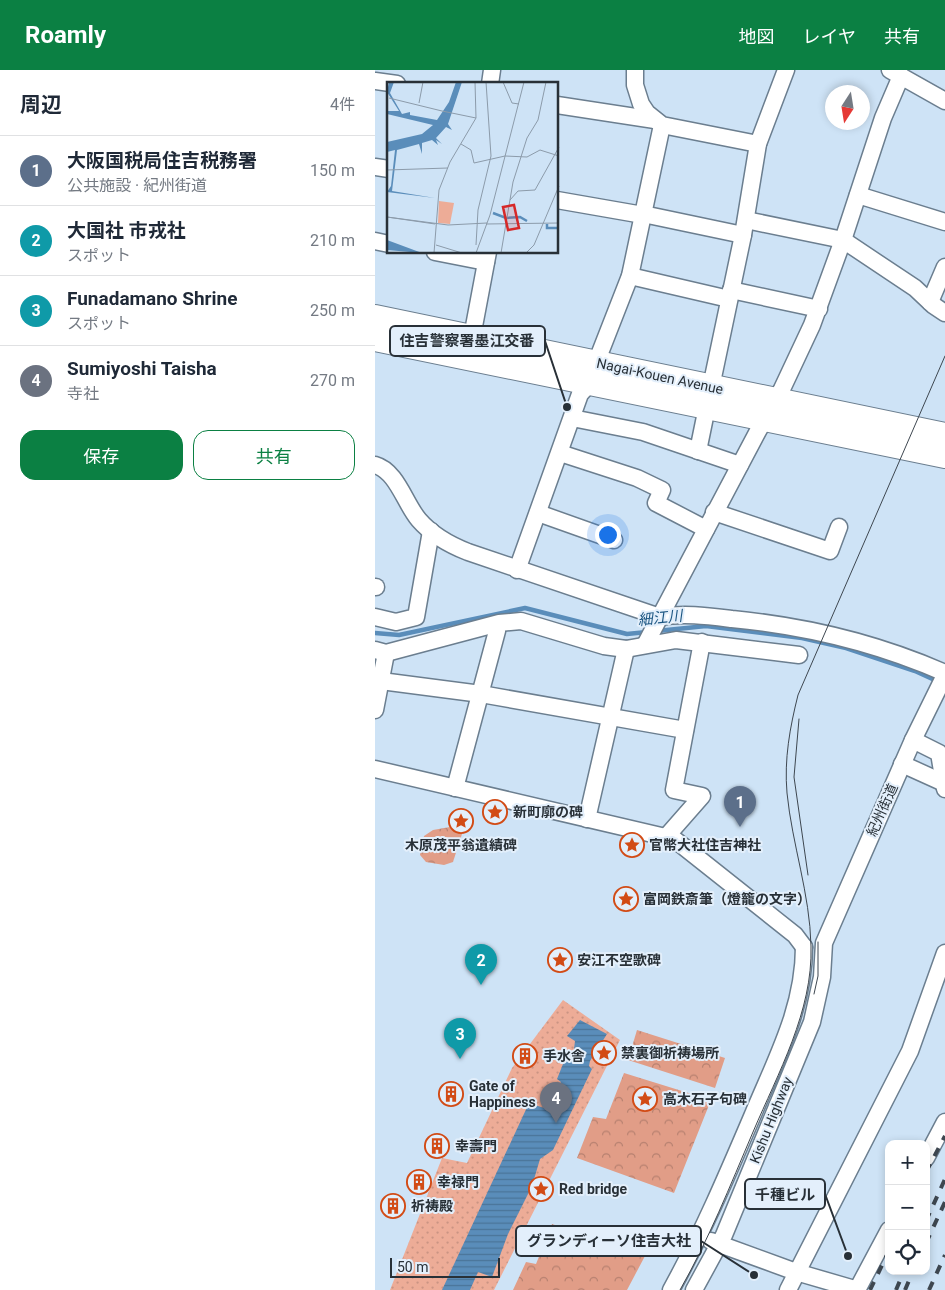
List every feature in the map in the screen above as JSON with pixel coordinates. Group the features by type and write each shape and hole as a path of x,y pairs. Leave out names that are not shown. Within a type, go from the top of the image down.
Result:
{"highway":[{"name":"Nagai-Kouen Avenue","path":"375,317 472,338 593,373"},
{"name":"Nagai-Kouen Avenue","path":"375,339 593,373 770,409 945,435"},
{"name":"Nagai-Kouen Avenue","path":"770,409 945,456"}],"street":[{"path":"635,70 637,95 644,108 659,122"},
{"path":"698,451 745,228 758,144 786,70"},
{"path":"645,645 770,409 819,309 883,118 895,72 945,101"},
{"path":"559,105 659,122 758,144"},
{"path":"517,570 580,394 593,373 630,276 659,122"},
{"path":"858,195 945,222"},
{"path":"559,200 643,215 843,240 915,288 945,313"},
{"path":"456,254 487,257 472,338"},
{"path":"930,302 945,267"},
{"path":"630,276 819,309"},
{"path":"572,418 643,432 740,465"},
{"path":"560,453 637,478 662,490 656,503 706,528"},
{"path":"375,466 389,474 417,518 431,531 460,549 517,570 660,617 681,614 768,623 824,632 942,679"},
{"path":"714,512 830,552 839,527"},
{"path":"538,513 613,540"},
{"path":"375,617 396,622 416,617 431,531"},
{"path":"375,710 381,682 381,652 481,627 521,621 604,646 626,648 675,640 799,655"},
{"path":"455,788 497,631"},
{"path":"666,837 702,796 674,790 702,642"},
{"path":"587,818 626,648"},
{"name":"紀州街道","path":"824,943 902,764 942,679"},
{"path":"381,682 481,694 685,730"},
{"path":"913,740 939,753 944,786"},
{"path":"902,764 944,786"},
{"path":"375,769 675,839 795,935 804,947 824,943"},
{"name":"Kishu Highway","path":"694,1290 719,1245 811,1022 822,977 824,943"},
{"name":"Kishu Highway","path":"671,1290 701,1236 789,1028 803,980 804,947"},
{"path":"788,1290 910,1051 945,953"},
{"path":"930,1150 945,1122"},
{"path":"701,1236 719,1245 796,1272 857,1290 885,1238"}],"green space":[{"path":"450,827 457,828 462,834 453,862 444,865 426,862 420,855 424,836 433,830"},
{"path":"637,1030 725,1058 715,1088 628,1060"},
{"path":"624,1073 711,1100 674,1193 577,1158 593,1117 606,1119"},
{"path":"552,1224 645,1256 627,1290 513,1290 526,1262 536,1264"}],"shaded area":[{"path":"563,1000 620,1040 494,1290 390,1290 442,1158 467,1163 512,1068"}],"water":[{"path":"580,1020 607,1034 590,1061 589,1066 592,1069 553,1150 540,1159 532,1186 508,1234 492,1277 478,1272 470,1290 442,1290 529,1103 550,1110 561,1082 557,1079 565,1059 573,1057 575,1041 567,1036"}],"waterway":[{"name":"細江川","path":"375,633 399,635 525,608 627,634 647,632"},
{"name":"細江川","path":"657,631 706,626 802,638 846,648 915,671 939,682"}],"tram line":[{"path":"680,1290 710,1232 783,1064 800,1018 806,994 810,970 810,927 808,907 789,812 786,780 788,743 798,695 945,356"},
{"path":"799,719 794,777 808,875"},
{"path":"814,994 818,976 818,942"}],"railway":[{"path":"930,1164 945,1136"},
{"path":"930,1212 945,1179"},
{"path":"930,1234 945,1202"},
{"path":"929,1290 945,1255"},
{"path":"870,1290 885,1259"},
{"path":"896,1290 902,1275"},
{"path":"905,1290 911,1275"}],"place":[{"name":"住吉警察署墨江交番","path":"567,407"},
{"name":"新町廓の碑","path":"495,812"},
{"name":"木原茂平翁遺績碑","path":"461,821"},
{"name":"大阪国税局住吉税務署","path":"740,827"},
{"name":"官幣大社住吉神社","path":"632,845"},
{"name":"富岡鉄斎筆（燈籠の文字）","path":"626,899"},
{"name":"安江不空歌碑","path":"560,960"},
{"name":"大国社 市戎社","path":"481,985"},
{"name":"禁裏御祈祷場所","path":"604,1053"},
{"name":"手水舎","path":"525,1056"},
{"name":"Funadamano Shrine","path":"460,1059"},
{"name":"Gate of Happiness","path":"451,1094"},
{"name":"高木石子句碑","path":"645,1099"},
{"name":"Sumiyoshi Taisha","path":"556,1123"},
{"name":"幸壽門","path":"437,1146"},
{"name":"幸禄門","path":"419,1182"},
{"name":"Red bridge","path":"541,1189"},
{"name":"祈祷殿","path":"393,1206"},
{"name":"千種ビル","path":"848,1256"},
{"name":"グランディーソ住吉大社","path":"754,1275"}]}
